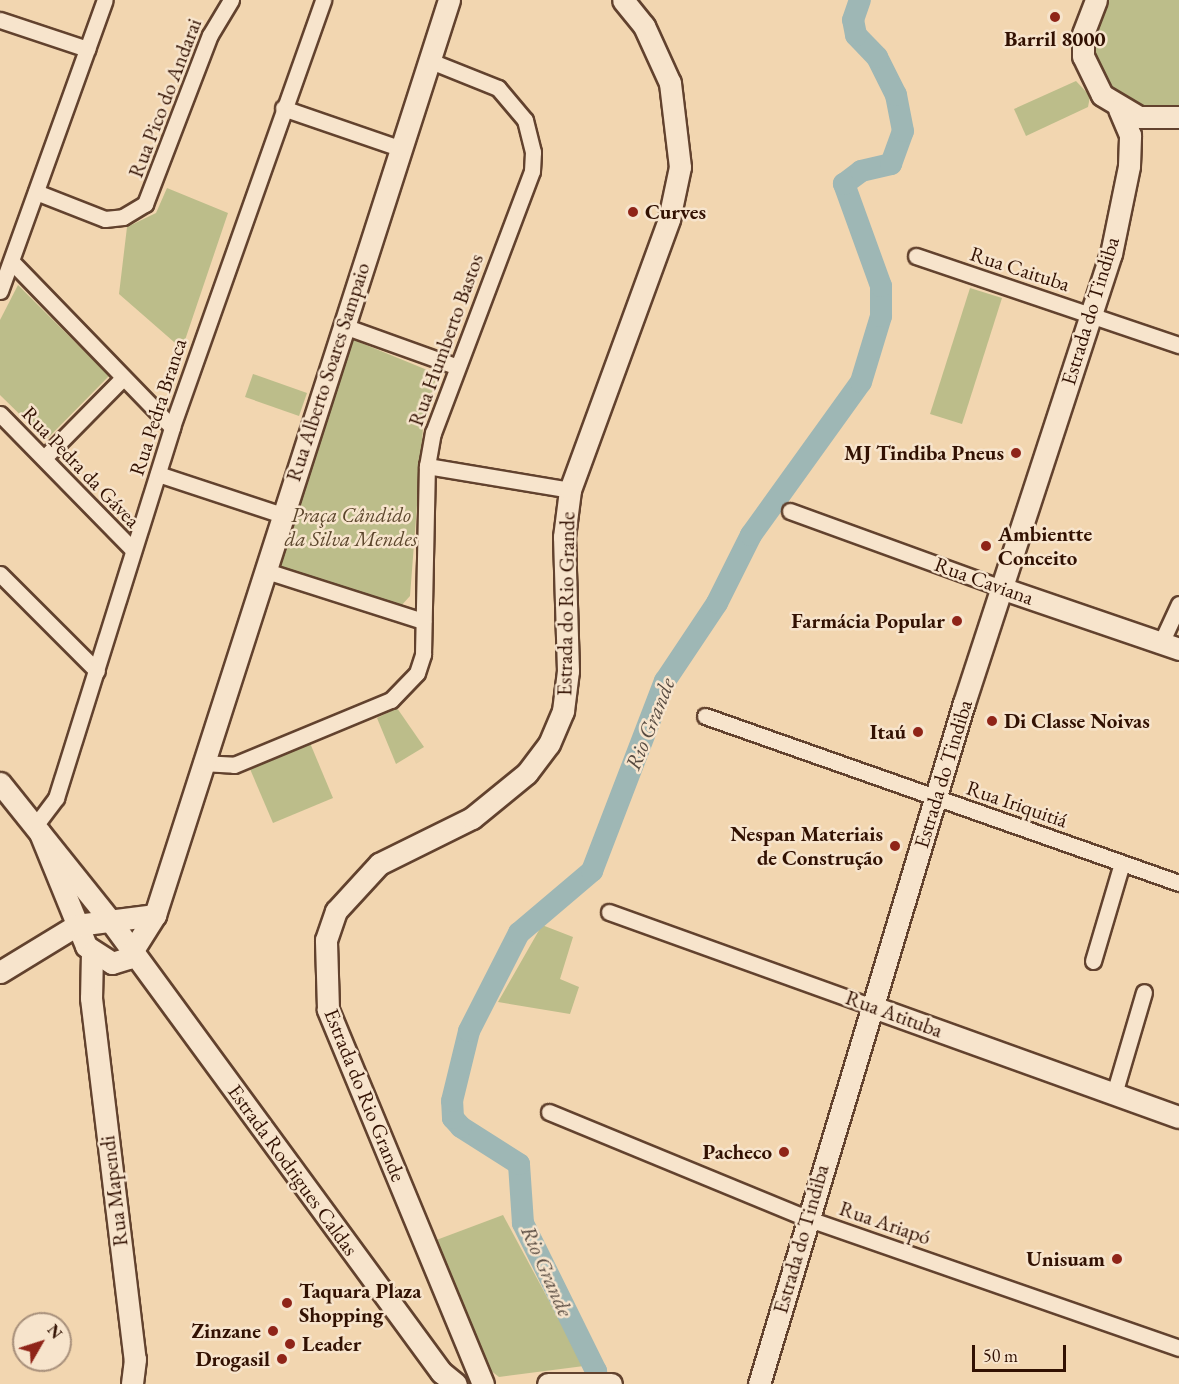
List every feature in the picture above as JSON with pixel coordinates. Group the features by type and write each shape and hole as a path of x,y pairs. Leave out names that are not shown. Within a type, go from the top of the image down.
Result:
{"street":[{"path":"0,291 105,0"},
{"name":"Rua Pico do Andarai","path":"36,192 105,219 123,217 145,204 210,35 231,0"},
{"name":"Rua Pedra Branca","path":"38,829 56,798 172,427 323,0"},
{"name":"Rua Alberto Soares Sampaio","path":"134,952 155,915 201,764 266,571 399,148 449,0"},
{"name":"Estrada do Rio Grande","path":"483,1384 328,1009 326,940 336,911 379,864 502,797 549,744 563,711 568,671 564,537 570,490 669,219 680,167 670,83 644,26 624,0"},
{"path":"1096,0 1083,34 1083,56 1090,77 1119,109 1170,119"},
{"path":"0,21 87,49"},
{"name":"Rua Humberto Bastos","path":"201,764 234,765 391,700 417,673 423,621 427,466 455,366 532,171 533,152 525,120 498,88 428,60"},
{"path":"283,108 399,148"},
{"name":"Estrada do Tindiba","path":"1119,109 1130,135 1129,166"},
{"name":"Estrada do Tindiba","path":"759,1384 806,1218 873,1006 935,797 1091,315 1129,166 1142,136 1170,119"},
{"name":"Rua Caituba","path":"916,256 1179,345"},
{"path":"12,262 172,427"},
{"path":"344,326 455,366"},
{"path":"44,458 123,378"},
{"name":"Rua Pedra da Gávea","path":"0,414 133,550"},
{"path":"427,466 570,490"},
{"path":"158,474 282,515"},
{"name":"Rua Caviana","path":"790,511 1001,588 1170,646"},
{"path":"266,571 423,621"},
{"path":"0,574 97,670"},
{"path":"1170,646 1179,604"},
{"name":"Rua Iriquitiá","path":"705,716 1179,883"},
{"name":"Estrada Rodrigues Caldas","path":"3,792 38,829 109,919 441,1372 456,1384"},
{"name":"Estrada Rodrigues Caldas","path":"38,829 84,939"},
{"path":"1093,961 1122,863"},
{"name":"Rua Atituba","path":"609,912 1179,1117"},
{"path":"0,972 52,940 84,939 109,919 135,921 155,915"},
{"path":"84,939 112,963"},
{"name":"Rua Mapendi","path":"84,939 135,1359 132,1384"},
{"path":"91,998 112,963 134,952"},
{"path":"1114,1094 1144,992"},
{"name":"Rua Ariapó","path":"549,1112 806,1218 1179,1348"},
{"path":"548,1384 611,1384"}],"green space":[{"path":"1106,0 1179,0 1179,111 1152,115 1116,100 1089,48"},
{"path":"1076,81 1090,96 1088,107 1026,136 1014,109"},
{"path":"167,188 228,213 182,349 119,294 127,227 156,213"},
{"path":"18,285 109,376 46,440 0,395 0,320"},
{"path":"970,288 1002,298 962,424 930,414"},
{"name":"Praça Cândido da Silva Mendes","path":"354,340 437,374 423,428 410,596 400,607 276,566 347,341"},
{"path":"253,374 307,393 299,416 245,397"},
{"path":"397,708 424,747 396,764 377,718"},
{"path":"310,743 333,798 273,823 250,769"},
{"path":"542,925 573,937 560,979 579,987 570,1014 498,1002"},
{"path":"503,1215 584,1366 499,1377 481,1363 431,1242"}],"waterway":[{"name":"Rio Grande","path":"597,1384 596,1371 523,1223 519,1164 461,1127 453,1118 452,1101 469,1031 519,933 592,871 665,681 717,603 751,535 861,382 881,316 881,286 844,184 861,171 891,164 903,131 896,95 877,57 856,35 853,20 860,0"}],"place":[{"name":"Barril 8000","path":"1055,17"},
{"name":"Curves","path":"633,212"},
{"name":"MJ Tindiba Pneus","path":"1016,453"},
{"name":"Ambientte Conceito","path":"986,546"},
{"name":"Farmácia Popular","path":"957,621"},
{"name":"Di Classe Noivas","path":"992,721"},
{"name":"Itaú","path":"918,732"},
{"name":"Nespan Materiais de Construção","path":"895,846"},
{"name":"Pacheco","path":"784,1152"},
{"name":"Unisuam","path":"1117,1259"},
{"name":"Taquara Plaza Shopping","path":"287,1303"},
{"name":"Zinzane","path":"273,1331"},
{"name":"Leader","path":"290,1344"},
{"name":"Drogasil","path":"282,1359"}]}
